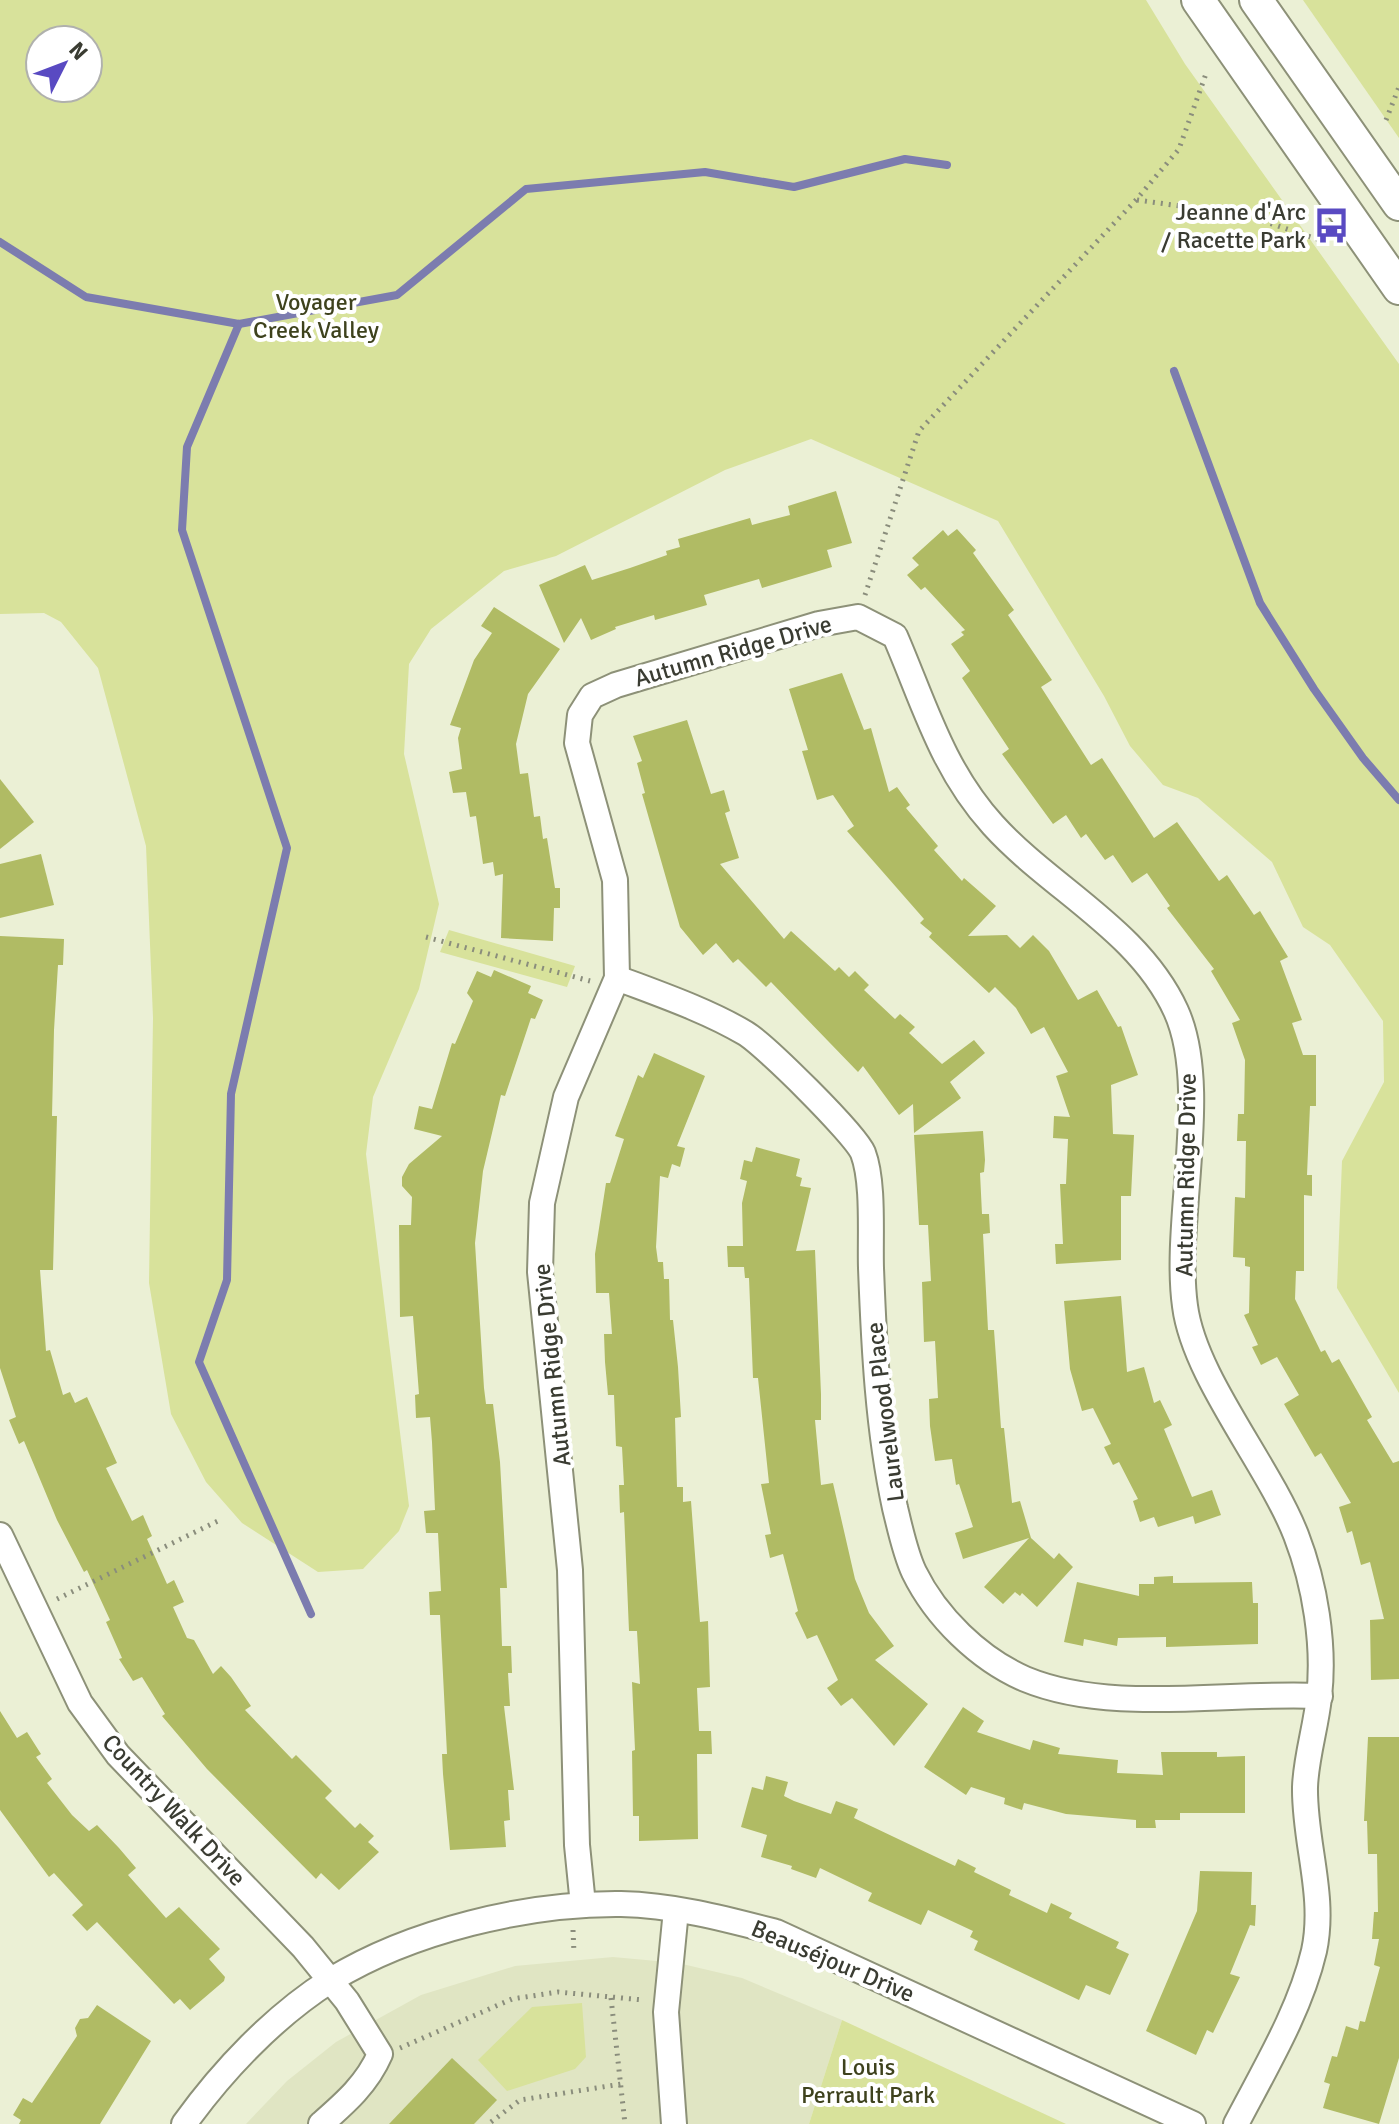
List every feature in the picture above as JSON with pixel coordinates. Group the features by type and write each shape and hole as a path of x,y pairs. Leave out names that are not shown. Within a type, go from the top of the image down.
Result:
{"main road":[{"path":"1198,0 1399,288"},
{"path":"1256,0 1399,204"}],"street":[{"name":"Autumn Ridge Drive","path":"583,1905 577,1845 570,1570 540,1272 542,1203 566,1097 616,983 615,880 577,743 580,715 592,696 616,685 819,624 858,617 895,636 927,720 963,788 981,811 1025,859 1142,958 1177,1014 1189,1058 1185,1309 1191,1334 1209,1373 1262,1464 1298,1540 1322,1654 1320,1696 1305,1788 1318,1911 1315,1948 1306,1981 1236,2124"},
{"name":"Laurelwood Place","path":"616,983 746,1033 844,1126 863,1153 868,1190 873,1335 888,1474 913,1570 945,1617 968,1642 993,1662 1025,1678 1061,1690 1130,1697 1320,1696"},
{"name":"Country Walk Drive","path":"0,1535 80,1703 118,1755 332,1980 380,2054"},
{"name":"Beauséjour Drive","path":"184,2124 217,2081 270,2028 332,1980 420,1940 474,1922 527,1910 624,1904 676,1910 776,1932 1193,2124"},
{"path":"674,2124 667,2002 676,1910"},
{"path":"321,2124 354,2095 372,2073 380,2054"}],"path":[{"path":"858,617 919,431 1136,200 1179,149 1207,71"},
{"path":"1386,120 1399,87"},
{"path":"1136,200 1245,215 1323,241"},
{"path":"426,937 616,983"},
{"path":"34,1610 220,1520"},
{"path":"380,2054 418,2042 512,1999 558,1992 667,2002"},
{"path":"611,1998 625,2124"},
{"path":"491,2122 520,2100 621,2084"}],"shaded area":[{"path":"613,1957 678,1963 742,1978 842,2020 809,2124 246,2124 287,2081 336,2042 421,1995 515,1966"}],"green space":[{"name":"Voyager Creek Valley","path":"0,0 1146,0 1185,64 1399,364 1399,1393 1337,1288 1342,1161 1384,1082 1383,1021 1330,945 1303,927 1272,862 1198,798 1163,785 1130,746 1104,696 998,521 811,439 725,470 556,556 504,571 431,629 409,664 404,754 439,904 419,989 373,1097 366,1154 409,1506 399,1531 363,1569 318,1572 242,1523 206,1482 171,1414 149,1283 153,1018 146,846 98,668 61,622 44,613 0,614"},
{"path":"1303,0 1399,0 1399,138"},
{"path":"449,930 575,966 567,987 440,952"},
{"path":"582,2003 586,2057 575,2069 507,2091 478,2060 532,2007"},
{"name":"Louis Perrault Park","path":"842,2020 1066,2124 809,2124"}],"building":[{"path":"836,491 852,543 827,550 832,567 762,588 759,579 704,595 707,605 655,620 654,615 615,627 591,640 581,618 564,643 539,585 585,565 592,580 630,568 667,555 666,551 680,547 678,539 750,518 752,525 790,515 788,506"},
{"path":"957,529 976,550 973,553 1014,610 1008,615 1052,680 1041,687 1091,765 1102,758 1154,838 1177,822 1219,881 1227,875 1254,915 1260,911 1288,957 1280,961 1302,1020 1292,1023 1303,1055 1316,1055 1316,1106 1310,1106 1307,1175 1312,1175 1312,1196 1304,1195 1304,1271 1296,1271 1295,1299 1321,1352 1325,1350 1332,1363 1339,1359 1372,1417 1367,1420 1393,1463 1399,1461 1399,1679 1371,1680 1370,1620 1384,1619 1370,1562 1361,1565 1352,1531 1347,1533 1339,1507 1351,1503 1321,1453 1315,1457 1284,1404 1299,1395 1277,1357 1261,1365 1252,1347 1258,1345 1244,1315 1249,1313 1250,1267 1245,1266 1245,1258 1233,1257 1235,1197 1245,1198 1246,1141 1237,1141 1238,1114 1244,1114 1245,1060 1232,1023 1240,1020 1211,971 1214,969 1167,908 1170,906 1147,873 1132,883 1113,855 1105,860 1086,834 1081,838 1066,815 1053,824 1002,754 1009,749 962,678 970,671 951,644 964,635 961,632 965,630 925,587 921,590 907,575 919,565 912,558 943,530 948,536"},
{"path":"494,607 560,649 528,694 516,744 520,774 528,773 534,817 540,816 555,888 560,888 560,908 554,908 553,941 501,938 503,874 495,876 493,862 483,864 476,816 470,817 466,792 453,793 449,772 462,769 458,738 461,728 450,725 474,660 492,633 481,626"},
{"path":"842,673 864,730 871,728 889,792 897,787 910,805 906,808 938,846 934,850 962,881 964,878 996,906 968,936 1007,935 1020,948 1033,935 1049,951 1078,1000 1097,990 1118,1027 1121,1026 1138,1075 1111,1085 1113,1134 1134,1135 1131,1196 1121,1196 1121,1260 1056,1264 1055,1244 1063,1244 1060,1184 1066,1184 1068,1139 1053,1138 1054,1116 1070,1117 1056,1076 1068,1072 1044,1027 1031,1034 1016,1008 995,987 989,993 929,937 932,933 920,923 924,919 847,831 854,826 833,795 817,800 802,751 808,750 789,689"},
{"path":"687,720 711,794 724,790 730,811 725,813 739,858 720,864 784,939 791,931 835,971 839,967 849,977 855,971 869,985 864,990 895,1019 900,1014 915,1027 909,1033 942,1064 974,1040 985,1053 950,1082 961,1098 914,1133 913,1104 899,1115 863,1066 858,1072 771,982 766,987 738,959 733,963 716,943 703,955 680,927 642,794 645,793 637,763 642,761 633,736"},
{"path":"0,779 34,822 0,849"},
{"path":"41,854 54,905 0,918 0,864"},
{"path":"0,936 64,939 63,965 58,965 54,1030 52,1116 57,1116 53,1270 40,1270 46,1351 50,1350 63,1395 70,1392 75,1403 87,1397 117,1463 106,1468 132,1521 143,1515 152,1536 147,1539 167,1584 174,1580 184,1602 173,1607 187,1638 194,1640 213,1674 221,1666 231,1677 251,1706 245,1710 292,1759 296,1755 332,1791 325,1798 355,1828 360,1823 374,1836 368,1842 379,1852 339,1890 321,1873 316,1879 207,1769 162,1716 165,1714 142,1677 133,1681 119,1659 122,1658 106,1622 110,1620 87,1570 84,1572 57,1520 24,1441 19,1444 9,1420 16,1417 0,1368"},
{"path":"494,970 531,986 528,993 543,1000 535,1019 531,1018 505,1096 501,1095 483,1171 475,1243 484,1388 486,1404 493,1404 500,1462 507,1588 500,1588 502,1646 511,1646 512,1673 508,1673 510,1706 504,1706 514,1790 508,1790 510,1820 504,1821 506,1847 450,1850 442,1754 447,1754 440,1615 430,1615 429,1592 441,1591 438,1533 426,1533 424,1511 435,1510 430,1417 416,1418 415,1395 419,1394 413,1316 400,1317 399,1225 411,1225 412,1197 402,1186 402,1177 409,1164 442,1136 414,1129 419,1106 432,1109 452,1043 455,1044 473,1001 467,993 477,971 491,977"},
{"path":"654,1053 705,1076 677,1146 685,1148 680,1167 672,1164 668,1178 660,1176 656,1247 658,1262 663,1262 664,1279 669,1279 670,1320 673,1320 678,1367 681,1417 675,1418 677,1487 683,1487 683,1502 691,1501 700,1622 708,1621 710,1687 697,1688 699,1731 711,1731 712,1754 697,1754 698,1839 639,1841 639,1816 633,1816 632,1751 635,1750 632,1682 640,1684 637,1631 629,1631 624,1512 620,1513 619,1485 624,1485 622,1447 616,1446 614,1395 608,1395 605,1362 604,1334 612,1334 609,1293 596,1293 595,1254 606,1183 610,1183 624,1139 615,1136 638,1075 643,1078"},
{"path":"983,1131 985,1160 984,1172 980,1173 982,1214 989,1214 990,1233 983,1234 988,1330 994,1330 1001,1428 1004,1428 1012,1503 1020,1501 1031,1538 1054,1559 1059,1553 1073,1567 1037,1607 1022,1593 1020,1596 1015,1592 1003,1604 984,1587 1029,1538 963,1559 955,1533 973,1527 959,1484 956,1485 952,1459 935,1461 930,1426 929,1399 938,1398 935,1341 924,1342 922,1282 931,1281 928,1225 919,1225 914,1135"},
{"path":"756,1147 800,1159 796,1176 802,1178 800,1186 811,1188 796,1251 815,1250 821,1420 815,1420 821,1485 833,1483 855,1579 869,1613 894,1646 875,1660 928,1704 894,1746 852,1698 841,1706 827,1688 838,1680 817,1635 807,1639 795,1613 798,1611 783,1554 770,1558 765,1535 771,1534 761,1484 769,1483 758,1378 753,1378 749,1278 745,1278 744,1267 728,1267 727,1246 743,1246 742,1203 747,1181 740,1179 744,1160 752,1162"},
{"path":"1121,1296 1127,1372 1144,1367 1154,1403 1160,1400 1172,1425 1164,1429 1192,1497 1212,1490 1221,1515 1195,1524 1193,1516 1158,1527 1154,1517 1140,1522 1133,1501 1138,1499 1119,1462 1113,1465 1104,1447 1111,1444 1093,1408 1082,1411 1070,1369 1064,1301"},
{"path":"1173,1576 1173,1583 1252,1582 1253,1603 1258,1603 1258,1644 1166,1647 1166,1637 1118,1638 1117,1646 1084,1639 1083,1646 1064,1642 1077,1582 1139,1596 1139,1584 1154,1584 1154,1577"},
{"path":"963,1707 984,1721 977,1732 1030,1750 1033,1740 1060,1748 1058,1754 1118,1760 1117,1773 1163,1775 1161,1752 1217,1752 1217,1757 1245,1756 1245,1813 1180,1813 1180,1820 1155,1820 1156,1828 1136,1828 1136,1820 1066,1814 1024,1803 1022,1810 1004,1804 1005,1798 971,1787 966,1795 924,1767"},
{"path":"0,1711 17,1738 27,1732 41,1754 36,1757 52,1779 47,1783 72,1815 89,1831 97,1825 119,1848 136,1868 128,1875 166,1918 179,1907 220,1949 209,1959 225,1977 224,1981 190,2010 180,1999 174,2004 97,1922 87,1931 72,1915 83,1905 54,1873 49,1877 0,1810"},
{"path":"1368,1737 1399,1737 1399,2058 1379,2124 1323,2108 1330,2084 1324,2082 1332,2056 1337,2057 1346,2026 1358,2030 1360,2021 1365,2022 1380,1967 1374,1965 1379,1939 1372,1939 1374,1912 1378,1912 1377,1854 1368,1854 1367,1821 1364,1821"},
{"path":"766,1776 788,1782 784,1796 794,1801 831,1814 836,1801 858,1809 854,1818 955,1866 958,1859 976,1868 974,1872 1011,1890 1009,1895 1047,1913 1051,1903 1072,1913 1069,1918 1119,1942 1116,1948 1129,1954 1110,1995 1086,1985 1079,2000 974,1950 978,1941 970,1937 973,1931 928,1910 921,1925 868,1901 872,1893 820,1868 816,1878 791,1869 792,1866 761,1857 767,1835 741,1827 752,1787 763,1790"},
{"path":"1200,1871 1252,1872 1251,1905 1256,1905 1255,1926 1250,1925 1230,1974 1240,1977 1213,2033 1207,2030 1196,2055 1146,2031 1197,1911"},
{"path":"97,2005 151,2041 100,2124 19,2124 21,2120 13,2115 23,2098 32,2103 77,2036 75,2028 80,2019 88,2018"},
{"path":"452,2058 497,2100 474,2124 389,2124"}],"waterway":[{"path":"0,242 86,297 239,324 397,295 526,189 705,172 794,187 905,159 947,165"},
{"path":"239,324 187,447 182,530 287,848 231,1094 227,1280 199,1362 311,1614"},
{"path":"1174,371 1260,603 1314,689 1363,758 1399,800"}],"place":[{"name":"Jeanne d'Arc / Racette Park","path":"1332,226"}]}
